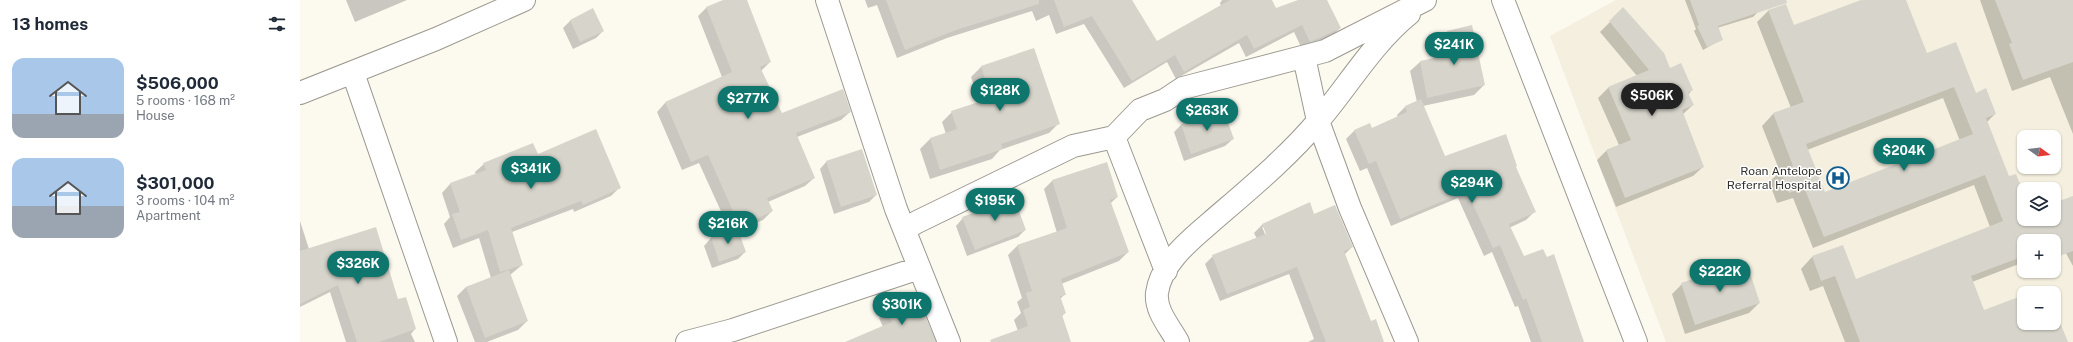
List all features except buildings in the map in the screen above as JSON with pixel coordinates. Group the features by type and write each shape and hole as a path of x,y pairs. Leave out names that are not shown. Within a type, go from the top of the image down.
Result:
{"street":[{"path":"827,0 896,209 949,342"},
{"path":"905,229 1073,146 1114,137 1140,110 1165,100 1183,88 1325,51 1426,0"},
{"path":"1178,342 1158,308 1158,292 1166,271 1179,250 1286,156 1318,121 1385,38 1426,0"},
{"path":"1503,0 1636,342"},
{"path":"300,94 436,40 517,1"},
{"path":"1304,56 1318,121 1350,208 1407,342"},
{"path":"353,73 446,342"},
{"path":"1114,137 1166,271"},
{"path":"687,342 733,330 919,268"}],"shaded area":[{"name":"Roan Antelope Referral Hospital","path":"1616,0 2073,0 2073,342 1666,342 1550,36"}],"place":[{"name":"Roan Antelope Referral Hospital","path":"1838,178"}]}
